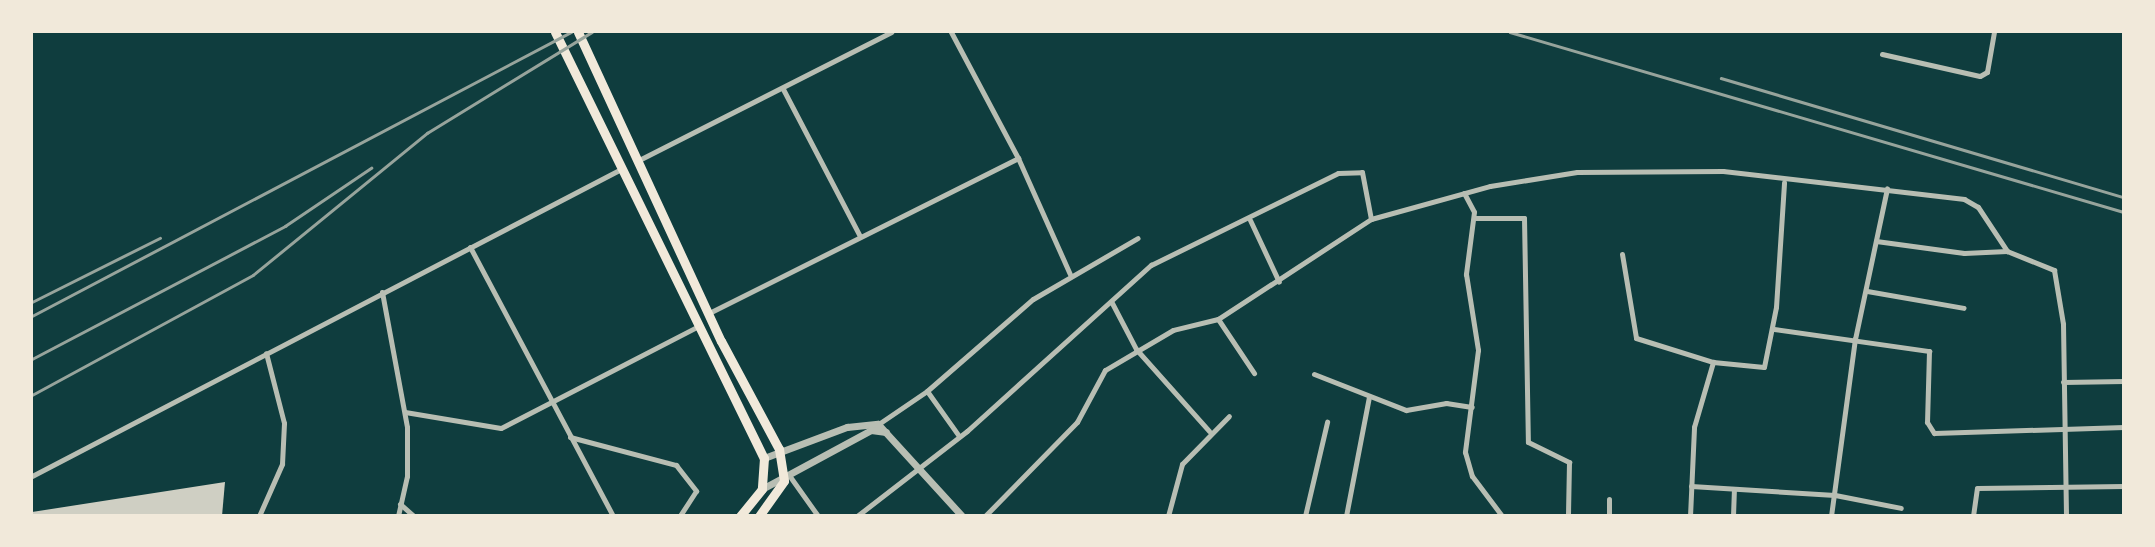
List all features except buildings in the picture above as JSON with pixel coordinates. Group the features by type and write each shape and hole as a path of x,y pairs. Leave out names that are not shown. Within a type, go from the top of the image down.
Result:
{"main road":[{"path":"555,32 623,168 697,327 764,458 761,489 740,516"},
{"path":"578,32 709,313 779,449 787,480 759,516"}],"street":[{"path":"639,160 891,32"},
{"path":"951,32 1018,158 1070,274"},
{"path":"1882,54 1980,76 1987,72 1994,32"},
{"path":"783,89 860,236"},
{"path":"709,313 1018,158"},
{"path":"32,476 623,168"},
{"path":"985,516 1077,422 1105,370 1136,349 1218,318 1279,282 1323,246 1371,219 1464,193 1595,172 1723,171 1784,182 1887,188 1971,201 2007,251"},
{"path":"857,516 959,436 1112,303 1150,265 1250,220 1338,173 1362,172 1371,219"},
{"path":"1622,254 1636,338 1713,362 1763,367 1774,329 1784,182"},
{"path":"1831,516 1855,339 1887,188"},
{"path":"1464,193 1474,218 1465,248 1478,350 1467,467 1502,516"},
{"path":"1474,218 1524,218 1528,442 1569,462 1569,516"},
{"path":"1250,220 1279,282"},
{"path":"761,489 787,480 874,427 927,391 979,341 1070,274 1138,238"},
{"path":"1876,241 1964,253 2007,251 2040,261 2056,274 2063,382 2066,516"},
{"path":"470,247 613,516"},
{"path":"1867,291 1964,308"},
{"path":"382,292 405,412 407,475 398,516"},
{"path":"1112,303 1136,349 1209,431"},
{"path":"1218,318 1254,373"},
{"path":"405,412 489,429 551,403 697,327"},
{"path":"1774,329 1930,351 1927,422 1933,433 2123,427"},
{"path":"259,516 282,464 284,423 266,353"},
{"path":"1690,516 1694,427 1713,362"},
{"path":"1314,374 1406,410 1446,403 1472,407"},
{"path":"2063,382 2123,381"},
{"path":"927,391 959,436"},
{"path":"1346,516 1369,396"},
{"path":"1168,516 1177,474 1209,431 1229,416"},
{"path":"1305,516 1327,422"},
{"path":"764,458 779,449 846,427 874,427 887,432 962,516"},
{"path":"570,437 676,465 696,491 680,516"},
{"path":"787,480 818,516"},
{"path":"1691,486 1835,495 1901,508"},
{"path":"1973,516 1976,488 2123,486"},
{"path":"1733,516 1734,489"},
{"path":"1609,499 1609,516"},
{"path":"400,504 414,516"}],"railway":[{"path":"32,316 571,32"},
{"path":"32,395 253,275 427,133 592,32"},
{"path":"1510,32 2124,212"},
{"path":"1721,78 2124,197"},
{"path":"32,359 285,226 371,168"},
{"path":"32,302 160,238"}]}
